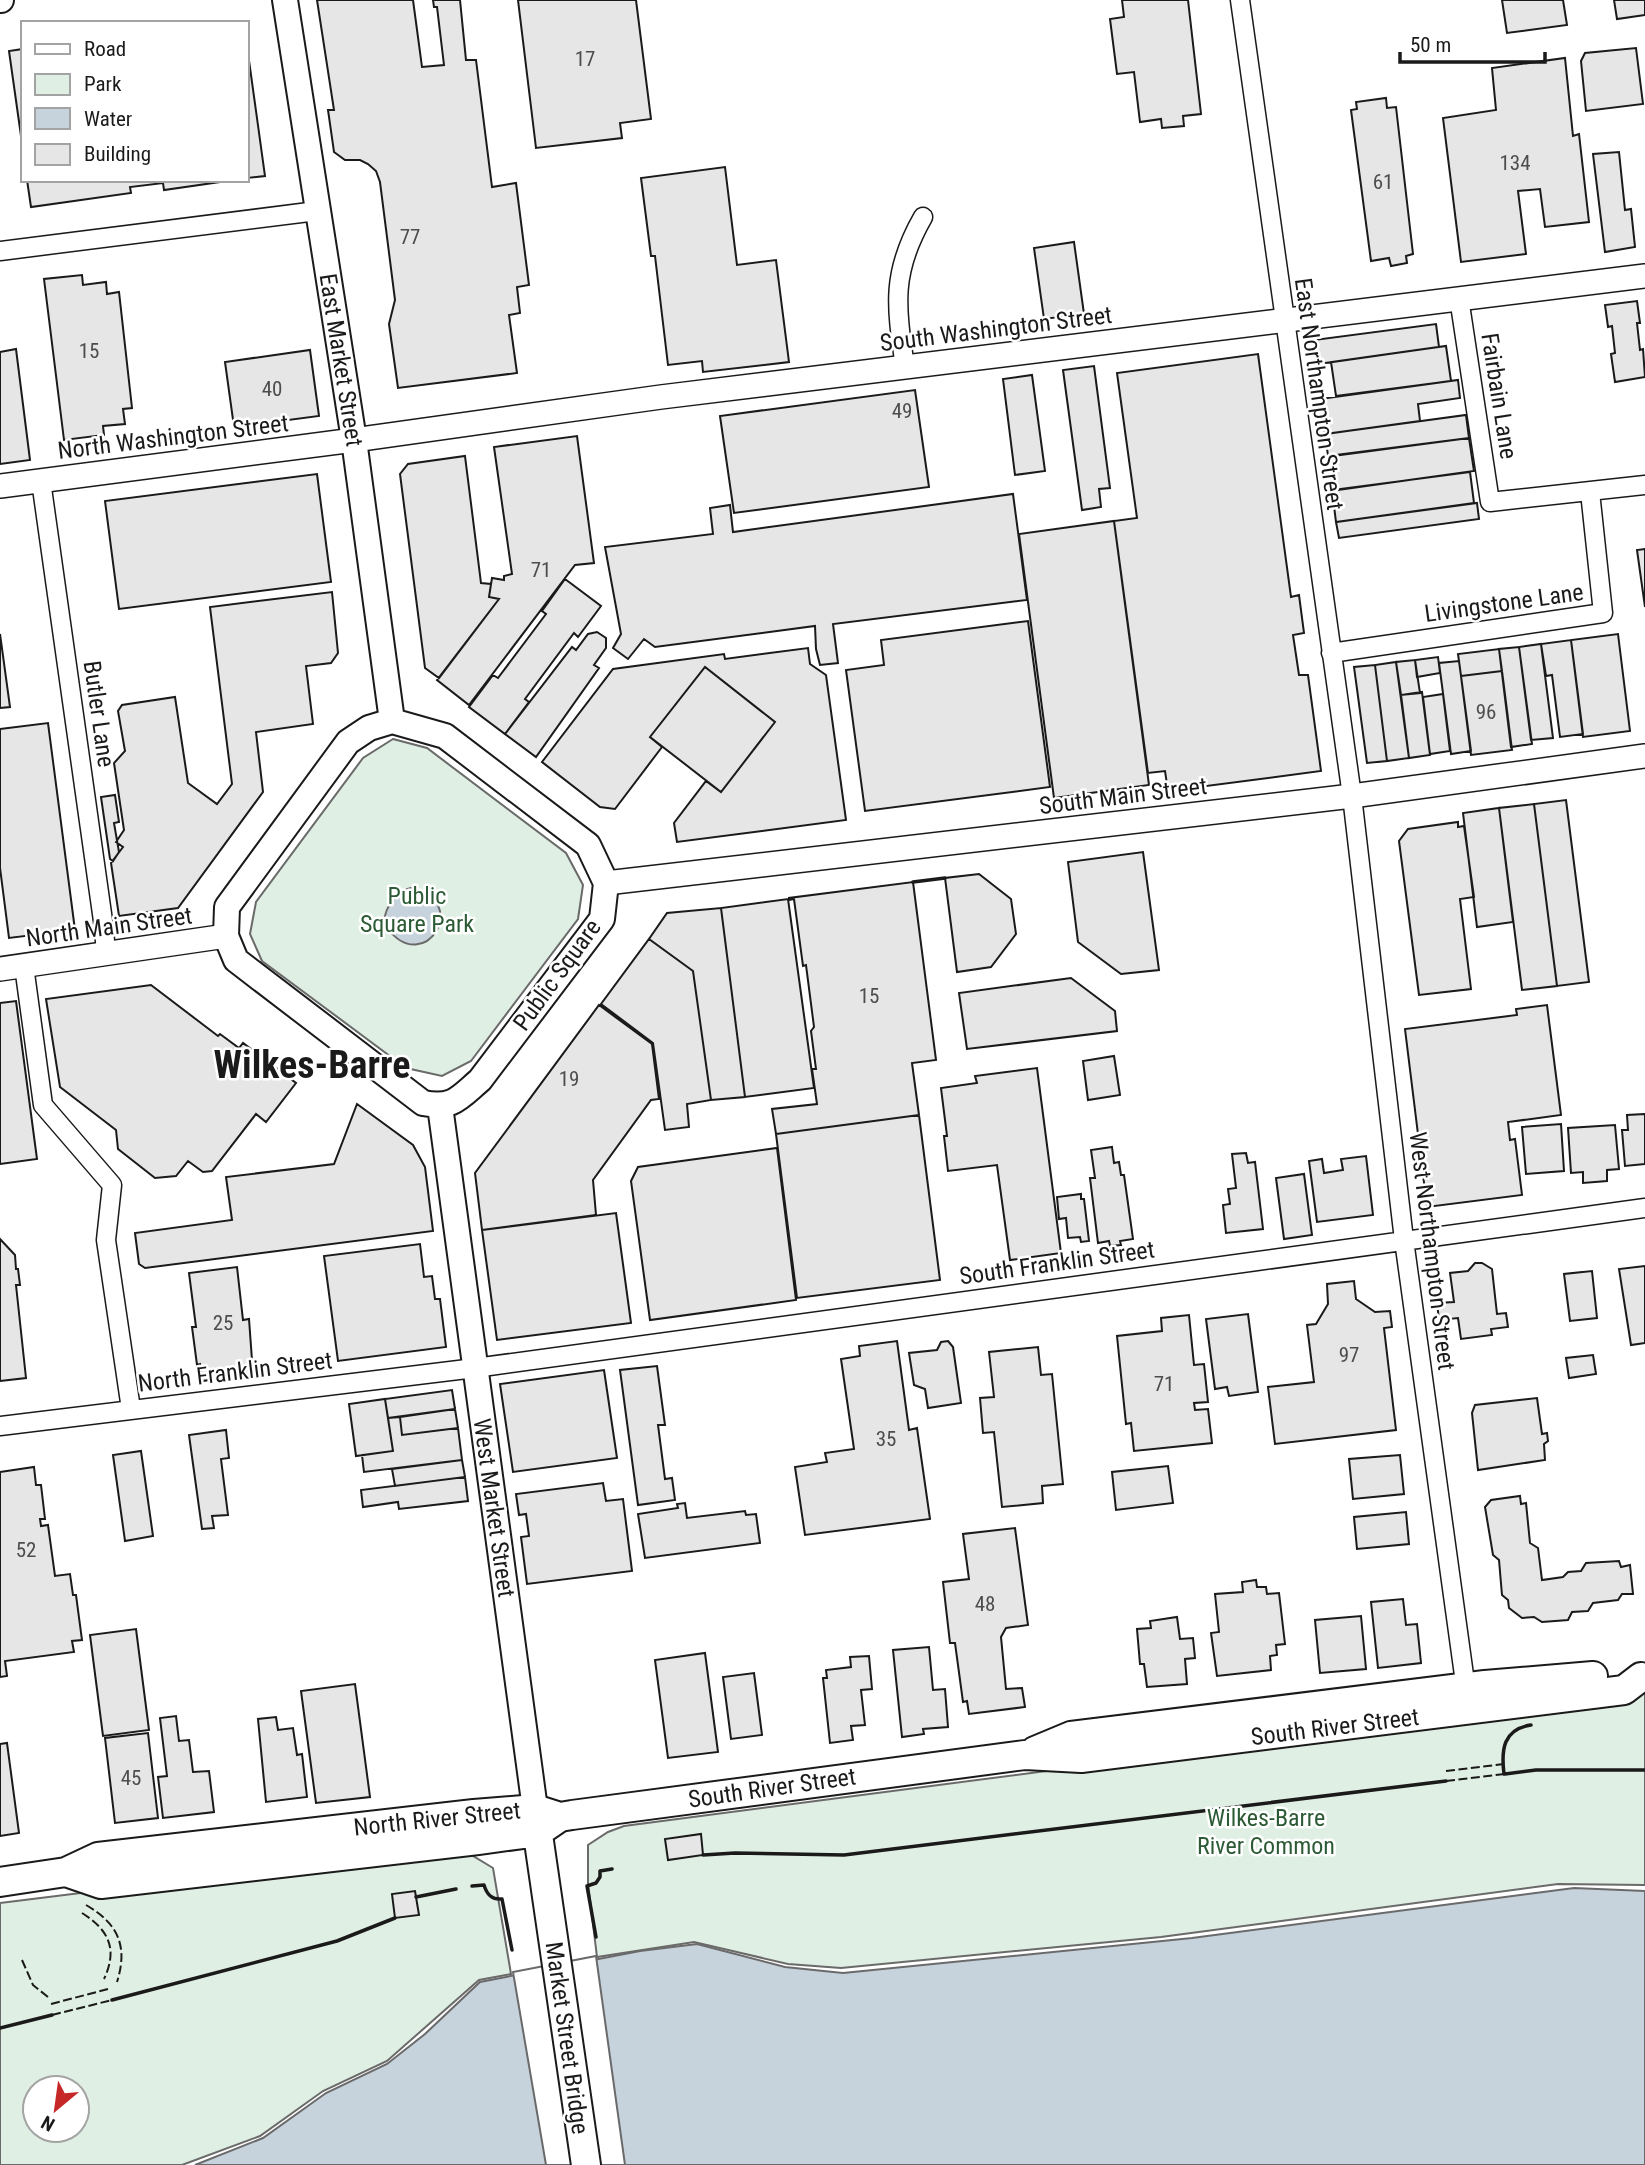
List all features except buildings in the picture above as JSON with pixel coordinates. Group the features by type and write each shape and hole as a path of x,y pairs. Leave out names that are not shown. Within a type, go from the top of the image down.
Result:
{"main road":[{"name":"East Market Street","path":"285,0 354,440 392,721"},
{"path":"440,1106 423,1102 236,960 226,936 227,907 348,742 369,728 392,721 445,736 588,845 606,883"},
{"name":"Public Square","path":"440,1106 458,1100 480,1080 602,919 606,883"},
{"name":"West Market Street","path":"440,1106 475,1368 544,1820 548,1911"},
{"name":"South River Street","path":"544,1820 1026,1755 1071,1736 1467,1699 1614,1674 1643,1677"},
{"name":"North River Street","path":"0,1882 66,1872 102,1884 544,1820"},
{"name":"Market Street Bridge","path":"548,1911 586,2165"}],"street":[{"name":"East Northampton Street","path":"1240,0 1352,796"},
{"path":"0,251 317,211"},
{"path":"905,367 897,297 898,275 906,248 923,217"},
{"name":"South Washington Street","path":"354,440 661,397 1645,276"},
{"name":"Fairbain Lane","path":"1459,298 1490,502 1590,492"},
{"name":"North Washington Street","path":"0,486 354,440"},
{"name":"Butler Lane","path":"41,481 106,955"},
{"path":"1590,492 1645,485"},
{"name":"Livingstone Lane","path":"1331,653 1603,613 1590,492"},
{"name":"South Main Street","path":"606,883 1352,796 1645,756"},
{"name":"West Northampton Street","path":"1352,796 1404,1240 1467,1699"},
{"name":"North Main Street","path":"0,969 226,936"},
{"path":"24,966 43,1105 112,1185 106,1240 131,1409"},
{"name":"South Franklin Street","path":"475,1368 1645,1208"},
{"name":"North Franklin Street","path":"0,1426 475,1368"}],"green space":[{"name":"Public Square Park","path":"393,739 427,748 566,853 583,885 578,919 471,1061 442,1076 406,1068 262,961 250,934 256,902 363,758"},
{"name":"Wilkes-Barre River Common","path":"1645,1693 1645,1885 1558,1884 1161,1937 841,1968 788,1964 694,1942 597,1957 588,1883 588,1845 608,1832 624,1826"},
{"path":"444,1848 473,1856 493,1868 511,1974 479,1980 387,2061 323,2091 260,2136 182,2165 0,2165 0,1903"}],"water":[{"path":"411,888 429,895 438,906 440,919 436,931 428,940 416,945 402,942 385,923 390,904 400,893"},
{"path":"1574,1888 1645,1891 1645,2165 195,2165 263,2138 326,2093 387,2064 425,2034 480,1982 640,1951 697,1944 785,1967 843,1973 1192,1938"}],"pier":[{"path":"596,1956 625,2165 546,2165 513,1972"}],"fence":[{"path":"1446,1771 1504,1764"},
{"path":"1446,1781 1505,1774"},
{"path":"86,1905 106,1920 118,1938 121,1958 117,1982"},
{"path":"82,1913 99,1926 108,1941 110,1958 104,1979"},
{"path":"22,1960 33,1985 48,1997"},
{"path":"51,2004 108,1989"},
{"path":"52,2015 112,2000"}],"wall":[{"path":"913,882 945,878"},
{"path":"1504,1774 1504,1749 1509,1736 1522,1727 1531,1725"},
{"path":"1505,1774 1536,1770 1645,1770"},
{"path":"703,1855 844,1855 1446,1781"},
{"path":"596,1937 587,1886 596,1883 600,1871 612,1869"},
{"path":"472,1886 484,1885 490,1896 502,1899 512,1950"},
{"path":"416,1897 456,1889"},
{"path":"112,2000 337,1941 395,1918"},
{"path":"0,2028 52,2015"}],"district":[{"name":"Wilkes-Barre","path":"312,1065"}]}
